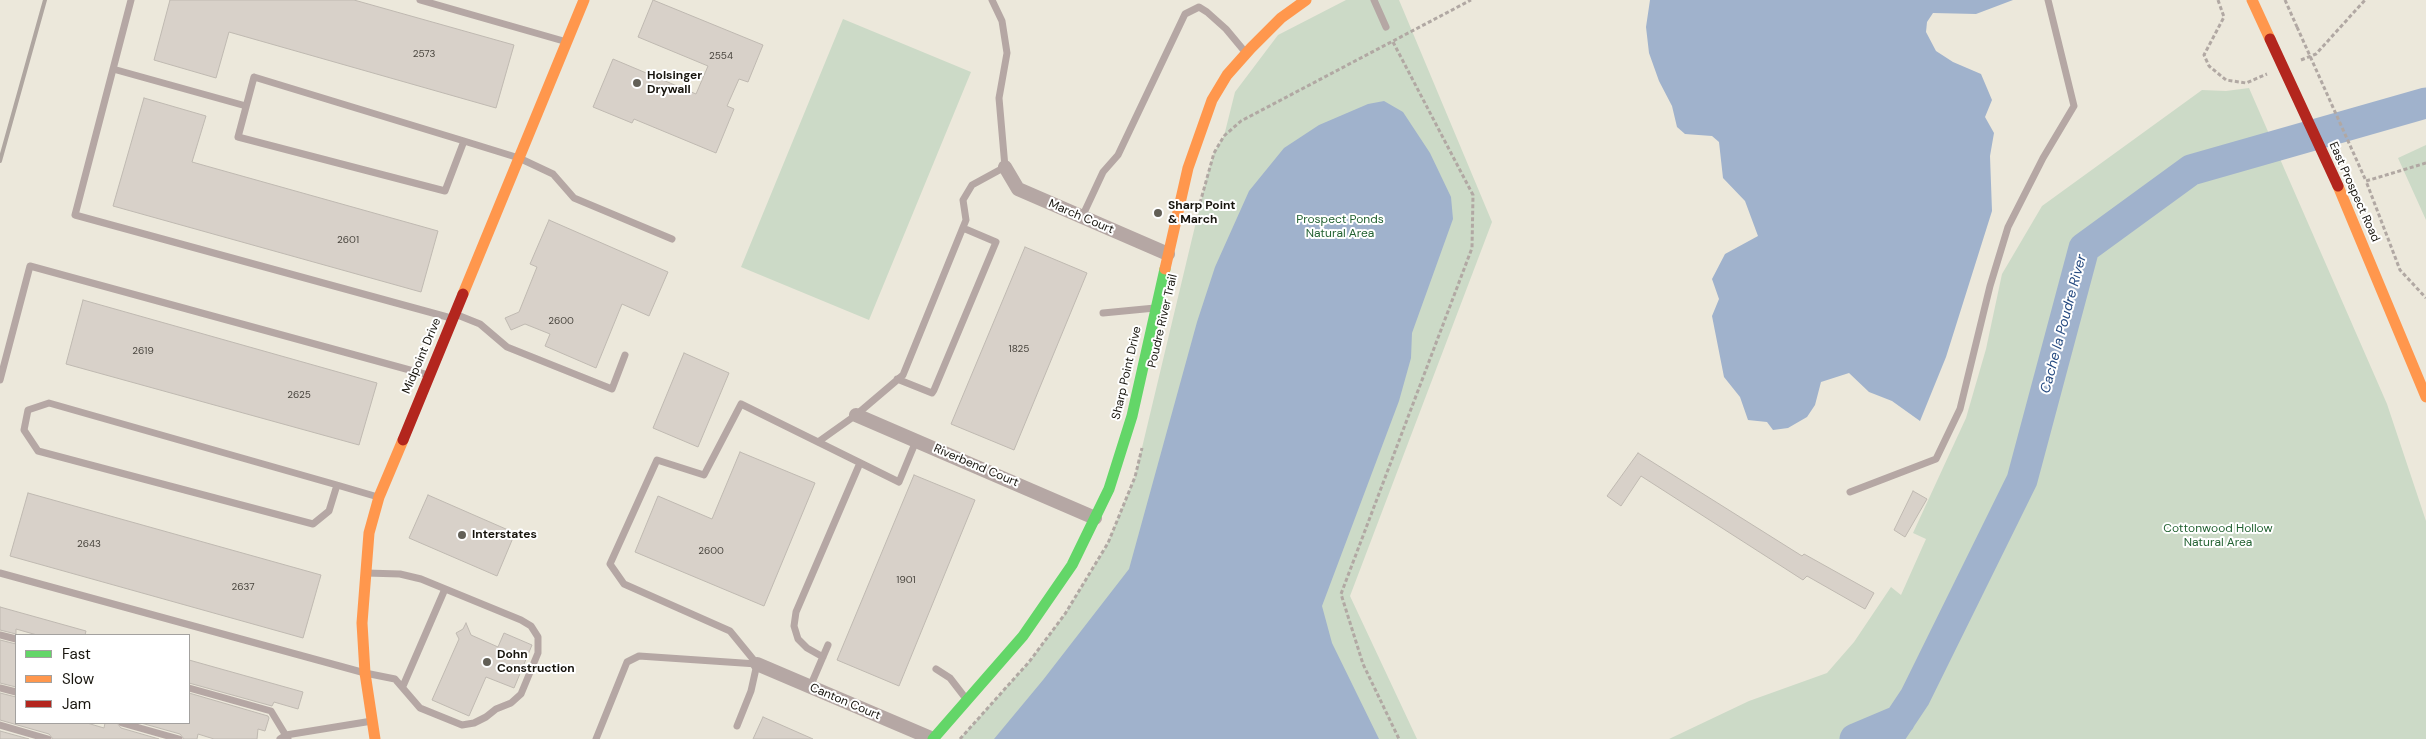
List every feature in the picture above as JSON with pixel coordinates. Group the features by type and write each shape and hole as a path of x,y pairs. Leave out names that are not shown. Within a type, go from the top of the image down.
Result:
{"street":[{"name":"Midpoint Drive","path":"375,739 365,673 362,623 369,533 379,497 584,0"},
{"name":"Sharp Point Drive","path":"933,739 1024,636 1072,566 1109,489 1132,416 1188,168 1212,100 1227,76 1246,53 1281,18 1306,0"},
{"name":"East Prospect Road","path":"2252,0 2338,186 2426,396"},
{"name":"March Court","path":"1005,167 1018,189 1168,254"},
{"name":"Riverbend Court","path":"856,415 1095,518"},
{"name":"Canton Court","path":"757,664 933,739"}],"lane":[{"path":"130,0 75,214 480,324 507,348 612,389 625,355"},
{"path":"420,0 567,42"},
{"path":"818,442 856,415 903,375 966,220 963,200 972,186 1005,167 999,98 1007,53 1002,21 992,0"},
{"path":"1374,0 1386,27"},
{"path":"1850,492 1936,459 1960,409 1990,286 2008,228 2043,158 2074,106 2048,0"},
{"path":"1082,218 1103,172 1118,155 1185,14 1199,7 1208,12 1246,53"},
{"path":"114,68 246,106"},
{"path":"464,141 445,191 238,137 254,77 464,141 519,158 553,174 574,198 672,238"},
{"path":"897,379 932,393 934,390 996,242 963,228"},
{"path":"0,380 30,266 428,375"},
{"path":"1103,313 1156,308"},
{"path":"337,485 329,511 313,524 38,451 24,430 28,410 49,403 337,485 379,497"},
{"path":"757,664 730,631 624,584 610,564 657,460 704,475 741,404 899,482 916,441"},
{"path":"823,657 807,648 798,639 794,626 796,612 860,463"},
{"path":"0,573 365,673 396,679 420,708 462,725 480,720 496,709 511,703 521,694 538,653 538,637 531,626 521,620 421,579 400,574 366,573"},
{"path":"403,686 445,589"},
{"path":"0,635 15,639"},
{"path":"810,687 828,645"},
{"path":"596,739 627,662 639,656 757,664"},
{"path":"737,726 751,691 757,664"},
{"path":"936,669 950,678 967,700"},
{"path":"0,688 15,692"},
{"path":"190,688 271,712 285,738 372,721"},
{"path":"126,724 179,739"},
{"path":"0,725 48,739"}],"path":[{"path":"1198,211 1214,153 1224,136 1241,121 1471,0"},
{"path":"2285,0 2366,180 2400,270 2426,298"},
{"path":"1393,42 1473,195 1472,248 1341,594 1364,664 1399,739"},
{"path":"2366,180 2426,163"},
{"path":"960,739 1029,662 1065,614 1108,543 1135,476 1145,438"}],"green space":[{"name":"Prospect Ponds Natural Area","path":"1346,0 1399,0 1492,222 1350,596 1417,739 960,739 1029,662 1065,614 1107,545 1135,477 1207,176 1214,153 1224,136 1235,92 1278,35"},
{"path":"843,19 971,72 869,320 741,267"},
{"name":"Cottonwood Hollow Natural Area","path":"2249,88 2387,404 2426,521 2426,739 1669,739 1749,701 1827,673 1854,642 1891,587 1901,595 1926,539 1913,533 1966,418 1986,349 2002,274 2042,206 2202,90 2226,91"},
{"path":"2426,145 2426,220 2398,158"}],"water":[{"path":"1650,0 2013,0 1976,14 1933,13 1927,22 1926,32 1936,51 1953,62 1981,74 1992,100 1985,117 1994,133 1990,156 1992,211 1946,357 1920,421 1892,401 1869,392 1849,373 1821,382 1815,405 1807,417 1788,428 1773,430 1767,422 1748,420 1740,397 1724,377 1712,316 1719,299 1712,279 1725,254 1758,236 1745,201 1723,178 1719,142 1712,136 1685,134 1677,127 1672,106 1659,81 1649,53 1646,27"},
{"name":"Prospect Ponds Natural Area","path":"1384,101 1403,112 1430,153 1451,197 1453,219 1412,333 1411,358 1399,401 1322,606 1332,643 1379,739 994,739 1043,680 1129,569 1197,322 1215,267 1249,191 1284,148 1319,125 1368,104"}],"building":[{"path":"170,0 354,0 514,45 496,108 229,32 216,78 154,60"},
{"path":"653,0 763,45 748,82 739,79 727,106 734,109 716,153 634,119 632,123 593,107 613,59 696,94 708,66 638,37"},
{"path":"144,98 206,116 192,162 438,231 421,292 113,206"},
{"path":"549,220 668,272 649,316 622,304 596,368 545,346 550,334 525,324 511,330 505,318 519,312 537,267 530,264"},
{"path":"1025,247 1087,273 1014,450 951,424"},
{"path":"83,300 377,383 359,445 66,364"},
{"path":"684,353 729,373 698,447 653,428"},
{"path":"740,452 815,483 764,606 635,552 658,496 712,519"},
{"path":"1638,453 1802,556 1804,554 1874,593 1865,609 1807,576 1803,580 1641,476 1621,506 1607,496"},
{"path":"914,475 975,500 899,686 837,660"},
{"path":"1913,491 1927,499 1905,537 1894,530"},
{"path":"28,493 321,575 303,638 10,556"},
{"name":"Interstates","path":"428,495 515,533 497,576 409,538"},
{"path":"0,607 86,631 85,634 34,634 16,629 16,634 0,630"},
{"name":"Dohn Construction","path":"466,623 471,635 498,647 504,633 532,645 514,688 486,677 469,716 432,700 459,639 456,633 463,629"},
{"path":"0,640 15,644 15,687 0,683"},
{"path":"190,660 303,692 298,709 274,702 272,706 190,683"},
{"path":"0,693 15,697 15,724 90,724 104,728 105,724 118,724 121,728 159,739 53,739 49,734 0,720"},
{"path":"190,693 268,716 269,718 265,731 258,729 257,739 214,739 198,734 197,739 184,739 180,734 145,724 190,724"},
{"path":"763,717 813,739 753,739"},
{"path":"0,731 29,739 0,739"}],"waterway":[{"name":"Cache la Poudre River","path":"1887,739 1915,697 2022,480 2084,248 2191,170 2426,103"},
{"path":"1855,739 1900,720"}],"railway":[{"path":"0,161 45,0"}],"traffic: fast":[{"path":"933,739 1023,636 1072,565 1109,489 1132,416 1165,269"}],"traffic: slow":[{"path":"463,294 584,0"},
{"path":"1165,269 1188,168 1212,100 1227,75 1251,48 1281,18 1306,0"},
{"path":"2252,0 2270,39"},
{"path":"2338,186 2426,397"},
{"path":"375,739 365,673 362,623 369,533 379,497 403,440"}],"traffic: jam":[{"path":"2270,39 2338,186"},
{"path":"403,440 463,294"}],"place":[{"name":"Holsinger Drywall","path":"637,83"},
{"name":"Sharp Point & March","path":"1158,213"},
{"name":"Interstates","path":"462,535"},
{"name":"Dohn Construction","path":"487,662"}]}
